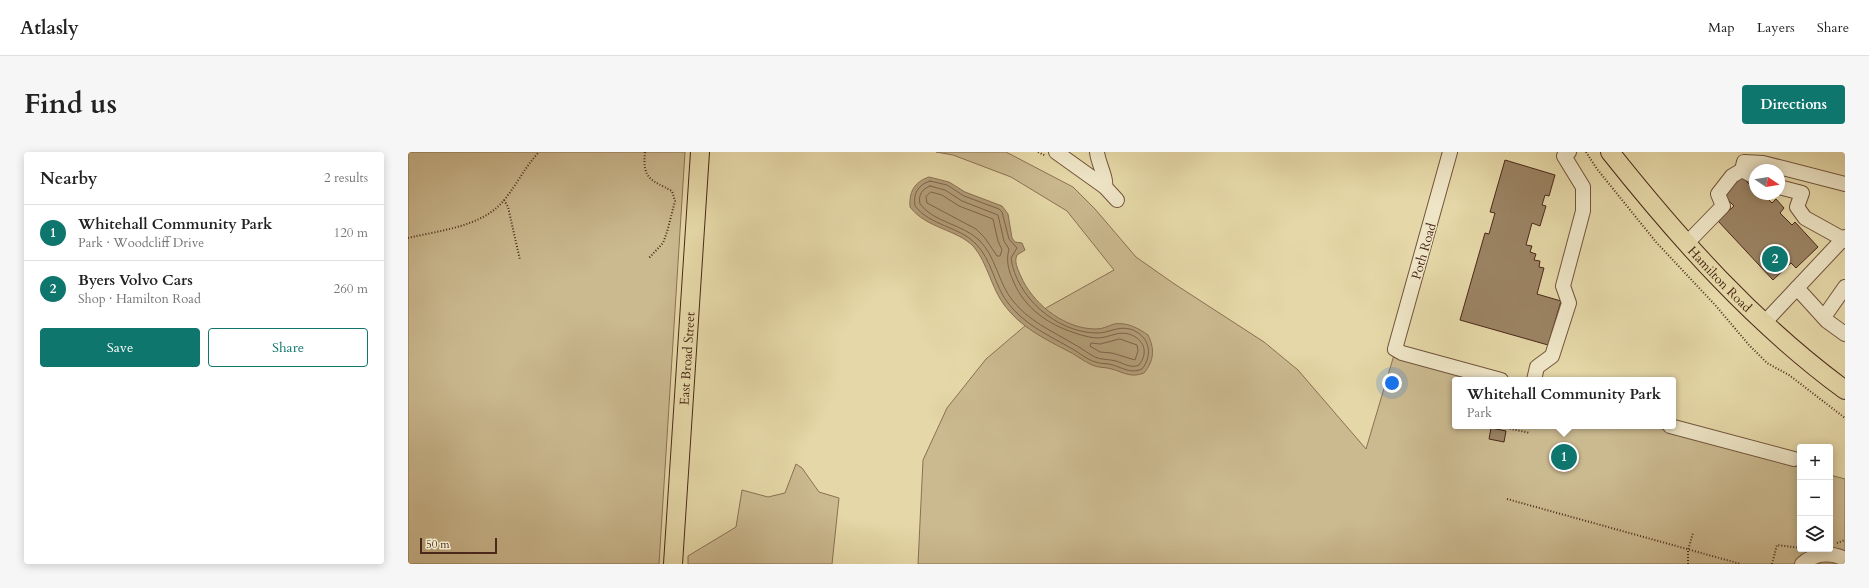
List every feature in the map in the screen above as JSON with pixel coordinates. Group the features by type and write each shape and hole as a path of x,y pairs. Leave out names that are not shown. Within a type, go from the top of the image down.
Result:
{"main road":[{"name":"East Broad Street","path":"674,564 700,152"},
{"name":"Hamilton Road","path":"1610,152 1686,244 1736,298 1819,370 1845,390"}],"street":[{"path":"1056,152 1069,152"},
{"path":"1056,152 1105,187 1117,200"},
{"path":"1097,152 1100,167 1106,182 1105,187"},
{"name":"Poth Road","path":"1450,152 1395,349 1402,353 1491,377"},
{"path":"1535,377 1537,367 1552,356 1569,303 1563,286 1583,211 1583,186 1564,156 1569,152"},
{"path":"1686,244 1723,206 1718,194 1732,176 1742,170 1744,162 1763,163 1845,184"},
{"path":"1742,170 1749,174"},
{"path":"1764,322 1844,239 1805,218 1797,207 1802,193 1785,189"},
{"path":"1824,317 1845,287"},
{"path":"1797,288 1824,317 1845,334"},
{"path":"1676,428 1794,459"},
{"path":"1802,564 1816,556 1837,549 1845,559"}],"path":[{"path":"408,238 484,218 504,200 526,166 539,152"},
{"path":"645,152 646,172 652,182 672,191 675,201 663,243 649,258"},
{"path":"1586,152 1597,169 1656,242 1767,363 1789,375 1845,418"},
{"path":"504,200 508,207 520,260"},
{"path":"1512,429 1530,433"},
{"path":"1507,499 1741,564"},
{"path":"1688,564 1688,550 1693,533"},
{"path":"1837,549 1845,540"},
{"path":"1772,564 1777,545 1797,548"}],"shaded area":[{"path":"408,152 685,152 659,564 408,564"},
{"path":"936,152 1006,152 1073,187 1095,209 1136,257 1264,342 1298,370 1366,449 1394,355 1473,377 1452,377 1452,429 1662,429 1797,466 1797,552 1833,552 1833,476 1845,479 1845,564 918,564 923,460 947,408 986,359 1046,308 1114,270 1067,211 1011,177 953,155"},
{"path":"796,464 802,468 819,492 839,498 832,564 688,564 688,556 736,527 742,490 768,497 785,493"}],"water":[{"path":"929,177 949,182 965,192 1002,206 1008,214 1012,238 1015,242 1022,243 1025,250 1017,255 1017,268 1029,291 1044,308 1063,321 1085,328 1099,329 1114,324 1123,324 1136,328 1148,335 1152,345 1152,359 1144,373 1132,375 1110,368 1092,365 1041,336 1018,320 1000,299 983,261 974,247 959,236 925,220 910,207 910,197 914,188 924,179"}],"building":[{"path":"1505,160 1555,175 1549,196 1545,195 1542,205 1546,206 1540,226 1532,223 1526,245 1532,246 1530,252 1536,254 1534,260 1540,261 1539,267 1544,268 1537,294 1561,301 1548,345 1460,320 1485,233 1489,234 1495,213 1490,212"},
{"path":"1742,177 1749,184 1749,200 1769,200 1772,203 1777,200 1784,208 1780,213 1792,225 1795,222 1818,247 1796,268 1791,263 1773,280 1718,221 1734,206 1723,195"},
{"path":"1491,429 1506,431 1504,442 1489,439"}],"place":[{"name":"Byers Volvo Cars","path":"1775,259"},
{"name":"Whitehall Community Park","path":"1564,457"}]}
